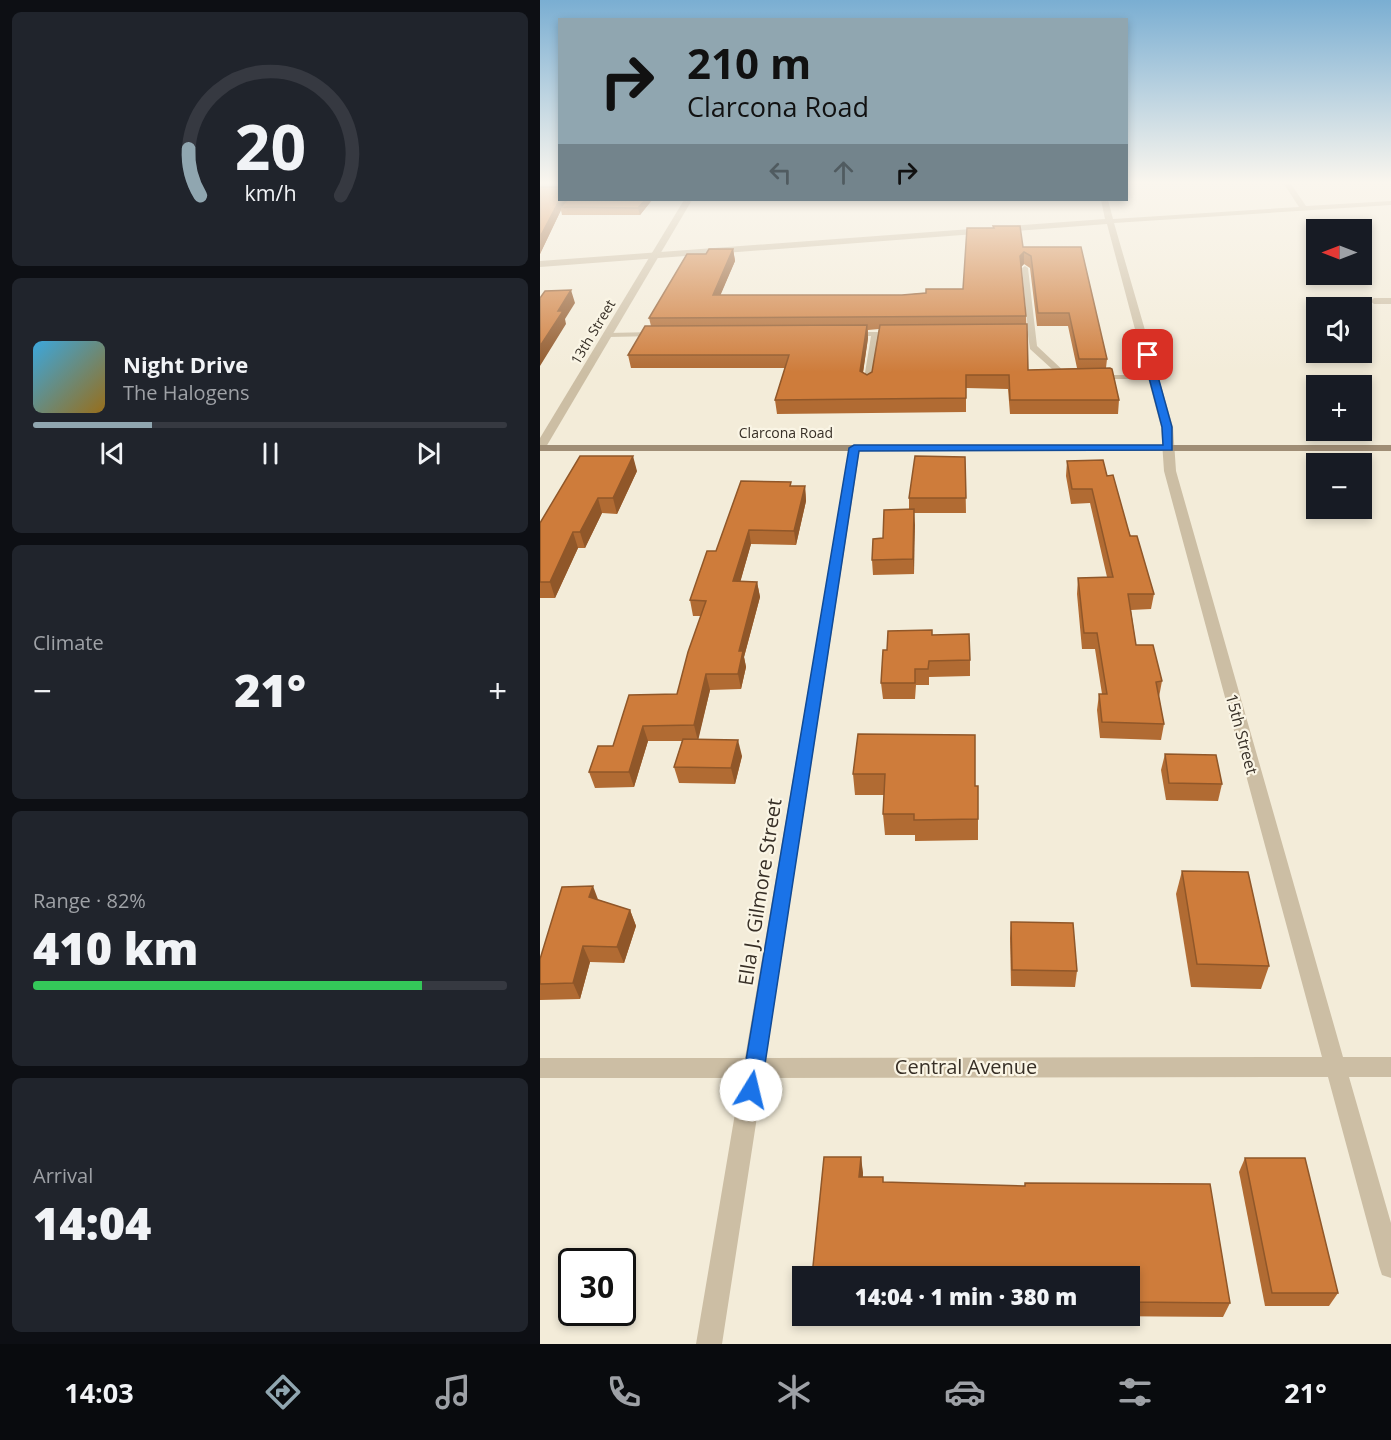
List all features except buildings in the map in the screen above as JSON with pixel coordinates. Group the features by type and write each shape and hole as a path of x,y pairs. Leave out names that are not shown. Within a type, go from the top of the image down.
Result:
{"main road":[{"name":"Clarcona Road","path":"540,447 1391,448"}],"street":[{"name":"13th Street","path":"540,447 660,247"},
{"path":"540,264 766,247"},
{"name":"15th Street","path":"1118,247 1167,427 1170,471 1391,1266"},
{"path":"1374,301 1391,301"},
{"name":"Ella J. Gilmore Street","path":"709,1344 854,448"},
{"name":"Central Avenue","path":"540,1068 1391,1067"}],"lane":[{"path":"1025,268 1033,347 1066,377 1078,377"},
{"path":"998,333 1032,333"},
{"path":"608,335 667,334"},
{"path":"840,334 908,334"},
{"path":"867,385 875,334"},
{"path":"1090,377 1154,377"}],"route":[{"path":"751,1090 854,448 1169,448 1167,427 1148,355"}]}
